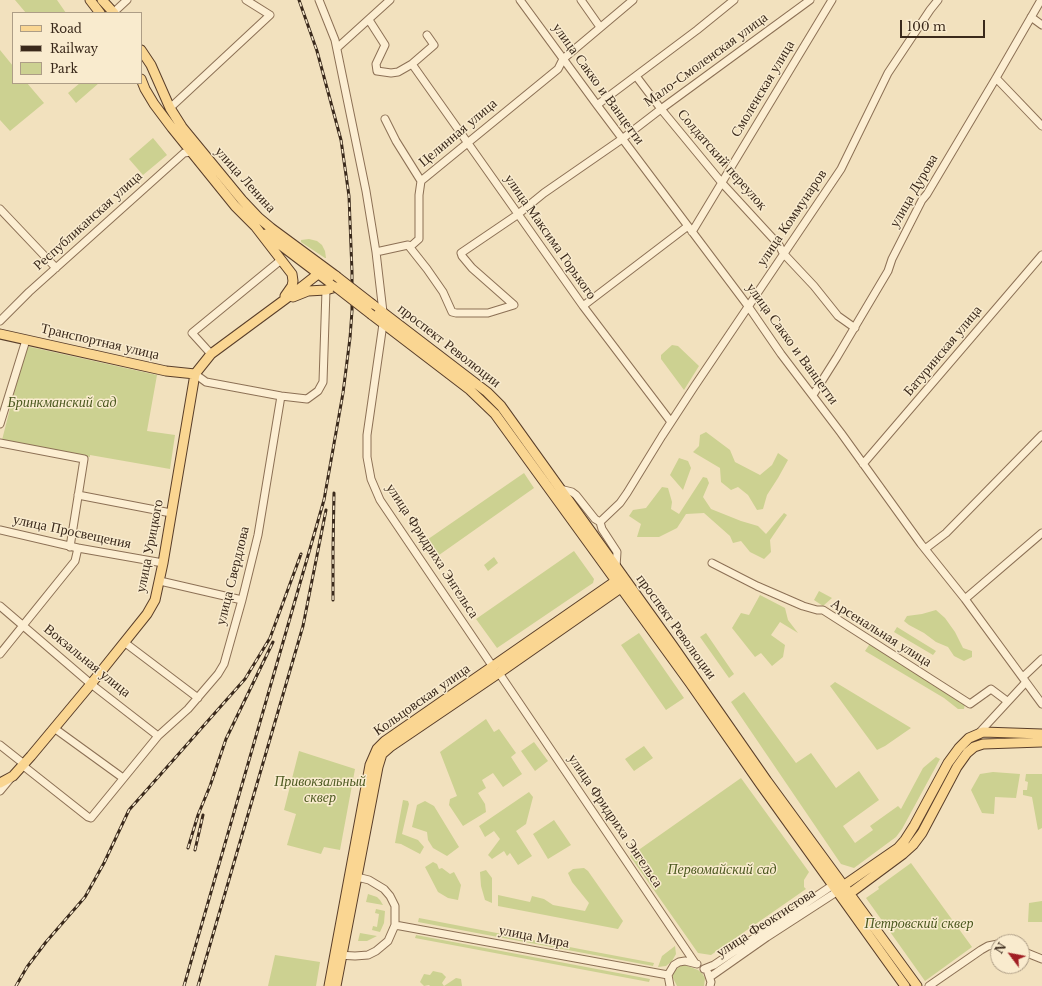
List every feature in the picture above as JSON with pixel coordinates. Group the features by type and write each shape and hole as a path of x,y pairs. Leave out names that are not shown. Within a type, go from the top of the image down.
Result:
{"main road":[{"path":"90,0 99,12"},
{"path":"102,0 112,12"},
{"name":"улица Ленина","path":"142,52 151,65 170,108 194,149 235,206 255,226 292,274 293,281 291,289 281,302"},
{"name":"улица Ленина","path":"142,82 154,104 172,128 194,149 259,218 321,271 336,287 383,324"},
{"name":"улица Ленина","path":"255,226 321,271 336,276 383,312"},
{"path":"194,374 211,354 321,271"},
{"path":"281,302 308,291 326,290 336,287"},
{"name":"проспект Революции","path":"383,312 487,392 501,406 616,567 622,582"},
{"name":"проспект Революции","path":"383,324 470,390 495,414 622,582 841,889 904,985"},
{"name":"Транспортная улица","path":"0,334 166,371 194,374"},
{"name":"улица Урицкого","path":"13,776 91,684 147,614 155,600 160,581 172,513 194,374"},
{"name":"Кольцовская улица","path":"329,986 338,955 353,876 370,765 377,749 385,741 496,670 622,582"},
{"path":"841,889 898,848 905,840 948,764 959,748 969,738 983,732 1042,734"},
{"path":"841,889 903,854 913,845 922,833 957,767 967,753 974,747 983,744 1042,742"},
{"path":"0,783 13,776"},
{"name":"проспект Революции","path":"841,889 917,986"},
{"name":"Кольцовская улица","path":"336,986 338,955"},
{"path":"904,985 907,978 911,978"}],"street":[{"path":"114,12 127,0"},
{"path":"170,108 270,15 246,0"},
{"path":"319,0 337,48 366,192 376,252 383,312"},
{"path":"337,48 390,0"},
{"name":"улица Сакко и Ванцетти","path":"520,0 596,105 748,306 781,354 813,395 925,549 965,599 1042,704"},
{"path":"581,0 600,27"},
{"name":"Целинная улица","path":"410,247 419,239 419,196 421,181 558,69 562,59 633,0"},
{"path":"596,105 734,0"},
{"name":"Мало-Смоленская улица","path":"410,247 443,292 452,312 488,313 514,305 485,281 472,268 461,253 517,215 544,193 622,139 810,0"},
{"name":"Смоленская улица","path":"583,306 690,229 722,183 832,0"},
{"name":"улица Коммунаров","path":"600,522 620,503 671,422 783,253 841,169 888,73 938,0"},
{"name":"улица Дурова","path":"813,395 855,328 888,271 892,259 922,200 927,194 1041,0"},
{"path":"1031,17 1042,25"},
{"path":"369,20 385,45 376,64 378,71 391,73 398,72 412,64 434,45 427,35"},
{"name":"улица Максима Горького","path":"412,64 517,215 583,306 671,422"},
{"name":"Солдатский переулок","path":"636,76 722,183 779,245 783,253 814,286 838,316 855,328"},
{"path":"996,78 1042,126"},
{"path":"385,119 396,141 421,181"},
{"name":"Республиканская улица","path":"0,321 29,292 184,153 194,149"},
{"path":"2,215 56,268"},
{"path":"376,252 408,245 410,247"},
{"name":"Батуринская улица","path":"863,464 1042,255"},
{"path":"211,354 192,333 281,260"},
{"path":"194,374 206,382 281,396 307,399 318,391 323,382 326,290"},
{"name":"улица Фридриха Энгельса","path":"383,324 367,435 367,457 371,479 380,500 696,963 704,969 710,977"},
{"path":"0,424 26,340"},
{"name":"улица Свердлова","path":"24,764 26,768 88,817 92,818 158,736 188,709 218,674 224,664 242,600 258,534 281,396"},
{"path":"925,549 946,533 1042,435"},
{"path":"0,443 84,459 70,547"},
{"path":"560,489 572,492 576,495 595,519 600,522 602,529 617,552 616,567"},
{"path":"78,495 172,513"},
{"name":"улица Просвещения","path":"0,530 70,547 163,563"},
{"path":"965,599 1042,533"},
{"path":"0,654 75,561 78,548"},
{"name":"Арсенальная улица","path":"712,563 757,586 803,606 823,610 970,704 991,689 1007,701"},
{"path":"160,581 242,600"},
{"name":"Вокзальная улица","path":"0,606 91,684 158,736"},
{"path":"124,642 198,698"},
{"path":"978,734 1042,659"},
{"path":"54,728 123,778"},
{"path":"0,745 24,764"},
{"name":"улица Урицкого","path":"0,791 13,776"},
{"path":"338,955 368,955 376,951 388,941 395,925 395,906 390,896 384,889 377,884 353,876"},
{"name":"улица Феоктистова","path":"704,969 714,965 841,889"},
{"name":"улица Феоктистова","path":"710,977 761,941 841,889"},
{"name":"улица Мира","path":"395,925 668,975"},
{"path":"930,986 981,950 990,946"},
{"path":"1030,955 1042,959"},
{"path":"670,986 668,975 672,967 679,962 685,961 696,963"},
{"path":"710,977 710,986"}],"green space":[{"path":"15,0 57,0 65,12 25,12"},
{"path":"0,50 12,65 12,84 28,84 44,103 10,131 0,120"},
{"path":"79,84 98,84 76,103 68,93"},
{"path":"153,138 167,155 143,175 129,159"},
{"path":"309,239 317,241 322,245 326,258 301,242 301,240"},
{"path":"672,345 678,346 699,366 684,390 661,359 661,355"},
{"name":"Бринкманский сад","path":"26,346 157,375 147,431 175,435 170,469 90,455 90,457 2,440"},
{"path":"706,432 730,450 735,462 760,475 772,465 778,453 788,460 767,495 763,509 757,510 748,495 738,487 731,490 721,482 720,468 693,452 699,446 700,435"},
{"path":"679,458 688,461 691,468 683,490 670,475"},
{"path":"524,473 534,488 432,560 421,544"},
{"path":"703,477 707,478 709,483 703,497 711,509 758,526 766,534 784,513 787,515 770,540 771,552 764,559 750,552 741,541 733,543 730,536 704,513 686,514 677,528 659,537 637,537 641,524 629,516 633,510 646,508 662,487 668,488 672,502 671,509 679,514"},
{"path":"574,551 594,579 593,583 497,648 476,619"},
{"path":"494,557 498,563 488,571 484,565"},
{"path":"819,591 832,598 823,606 814,600"},
{"path":"760,595 785,608 788,620 798,633 780,622 771,635 785,645 783,657 772,666 761,653 755,657 732,628 741,613 749,615"},
{"path":"936,610 945,618 955,632 963,648 972,651 972,657 964,661 954,656 948,647 936,642 904,621 907,616"},
{"path":"897,627 936,651 933,655 894,632"},
{"path":"639,633 684,698 666,710 621,645"},
{"path":"706,633 734,674 729,678 700,637"},
{"path":"871,642 965,704 964,709 958,709 944,698 865,651"},
{"path":"835,682 911,728 877,750 830,686"},
{"path":"744,692 796,763 811,753 836,788 859,771 879,800 843,826 855,843 873,830 870,826 898,806 901,809 923,768 936,757 940,759 902,829 896,837 854,868 841,864 731,702"},
{"path":"486,719 494,732 499,729 516,753 511,757 522,774 503,787 493,773 482,780 486,788 478,793 485,804 486,812 463,826 449,805 450,799 457,796 440,752"},
{"path":"534,742 548,761 535,771 521,751"},
{"path":"644,746 653,758 634,771 625,759"},
{"name":"Привокзальный сквер","path":"299,751 355,769 340,850 324,847 321,854 287,845 296,814 284,810"},
{"path":"993,772 1020,774 1016,798 995,797 994,814 982,813 971,790 980,774"},
{"path":"1026,774 1042,774 1042,828 1038,830 1032,797 1023,795 1023,790 1027,790 1028,782 1025,781"},
{"name":"Первомайский сад","path":"741,778 809,872 804,880 804,887 806,889 711,955 698,953 630,856"},
{"path":"529,792 533,797 526,824 516,831 532,856 518,865 510,853 507,856 504,851 492,859 488,855 500,839 494,831 485,837 479,826"},
{"path":"403,800 408,801 409,804 402,834 418,840 424,847 420,854 401,844 395,843"},
{"path":"425,801 434,806 459,847 447,856 433,848 428,840 427,832 412,827 417,805"},
{"path":"554,820 571,845 548,859 533,834"},
{"path":"433,862 437,864 439,869 442,868 450,874 454,872 461,885 458,900 448,898 438,892 425,867"},
{"name":"Петровский сквер","path":"911,863 972,947 925,981 866,898 879,889 878,887"},
{"path":"584,868 588,871 623,921 618,929 498,906 498,895 530,902 532,896 544,899 553,905 585,911 589,903 572,882 568,873 573,869"},
{"path":"486,870 492,878 492,903 485,900 481,886 480,872"},
{"path":"368,894 377,897 383,905 366,902"},
{"path":"1042,901 1042,922 1028,922 1029,903"},
{"path":"376,909 385,911 384,923 380,932 372,930 373,926 377,927 379,914 375,913"},
{"path":"419,918 654,963 653,966 418,922"},
{"path":"360,933 377,936 367,941 358,941"},
{"path":"416,935 650,979 649,982 415,938"},
{"path":"675,946 676,954 672,961 666,966 658,967 662,956"},
{"path":"275,955 320,962 316,986 268,986"},
{"path":"685,965 702,973 705,978 704,986 677,986 673,978 673,972 680,966"},
{"path":"433,971 442,973 446,977 442,983 444,986 424,986 420,982 424,974 430,975"},
{"path":"456,978 461,979 462,986 444,986"}],"railway":[{"path":"184,986 324,500 343,393 350,338 352,272 349,196 341,140 317,51 299,0"},
{"path":"333,600 334,493"},
{"path":"198,986 303,626 326,510"},
{"path":"16,986 27,967 46,942 85,897 104,863 129,810 245,679 270,638 301,554"},
{"path":"188,848 198,815 210,786 226,739 273,642"},
{"path":"195,850 203,815"}]}
